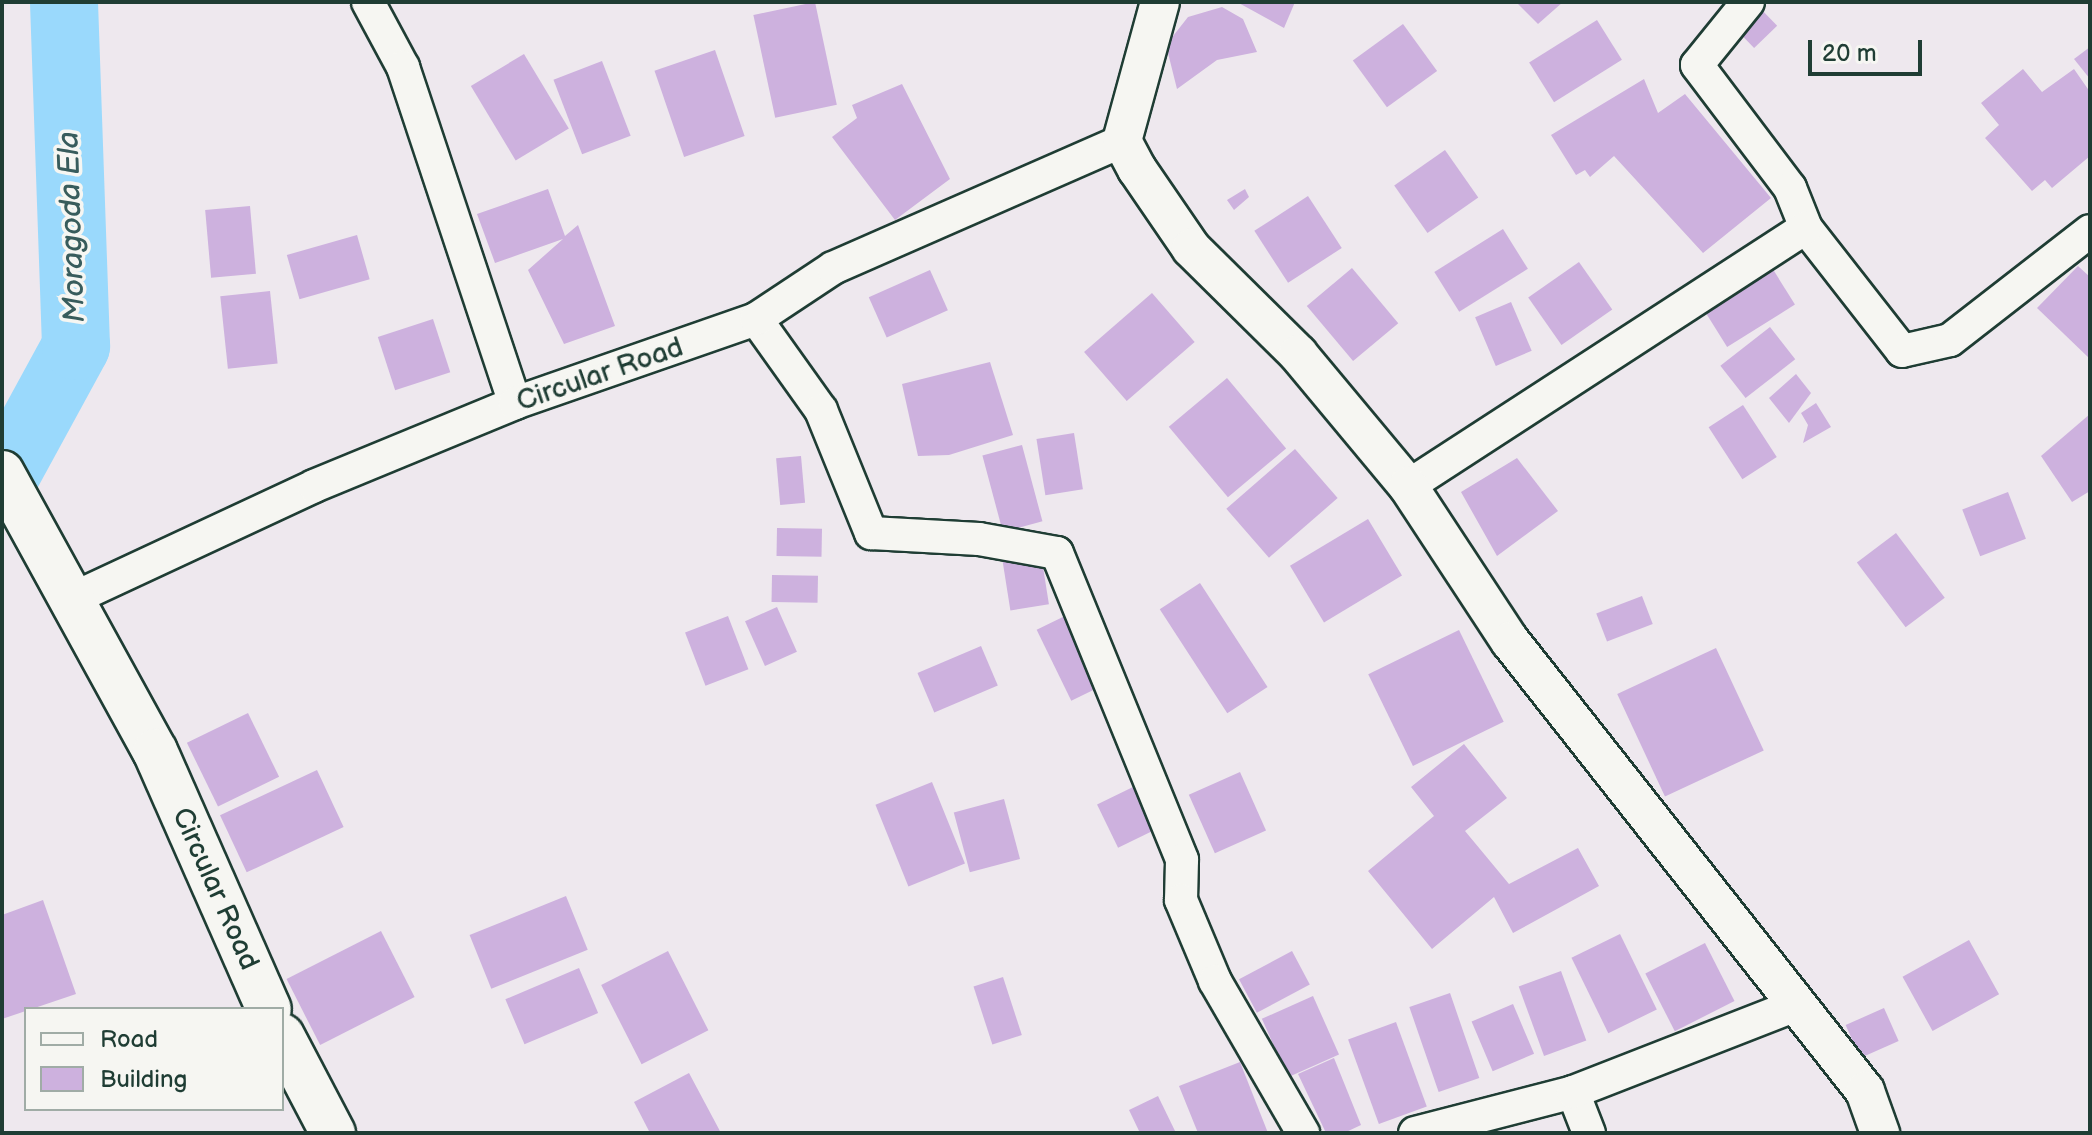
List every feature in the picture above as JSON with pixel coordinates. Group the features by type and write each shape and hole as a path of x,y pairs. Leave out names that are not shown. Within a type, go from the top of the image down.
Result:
{"main road":[{"name":"Circular Road","path":"2,473 155,751 268,1007"},
{"path":"284,1040 333,1133"}],"street":[{"path":"368,2 403,67 515,403"},
{"path":"1160,2 1122,141 1191,248 1298,354 1408,486 1510,641 1794,1006 1865,1091 1880,1133"},
{"path":"1748,2 1697,65 1790,188 1806,228 1902,351 1950,340 2090,231"},
{"name":"Circular Road","path":"72,599 314,486 515,403 756,319 833,268 1122,141"},
{"path":"1408,486 1806,228"},
{"path":"756,319 821,410 871,533 979,539 1057,553 1182,860 1181,900 1209,968 1303,1133"},
{"path":"1415,1133 1573,1092 1794,1006"},
{"path":"1573,1092 1589,1133"}],"building":[{"path":"815,2 837,105 775,118 753,15"},
{"path":"1237,2 1295,2 1284,28"},
{"path":"1516,2 1563,2 1538,24"},
{"path":"1757,5 1777,26 1754,48 1734,27"},
{"path":"1222,7 1243,19 1257,52 1217,60 1177,89 1166,45 1188,17"},
{"path":"1597,20 1622,60 1554,102 1529,62"},
{"path":"1403,24 1437,71 1387,107 1353,60"},
{"path":"2090,47 2090,79 2074,59"},
{"path":"715,50 745,136 684,157 654,71"},
{"path":"524,54 569,129 516,161 471,86"},
{"path":"602,61 631,136 582,154 553,80"},
{"path":"2023,69 2042,92 2074,69 2090,92 2090,156 2052,188 2045,180 2032,191 1985,138 1999,125 1981,103"},
{"path":"1644,79 1658,113 1685,94 1771,198 1703,253 1614,156 1590,177 1585,170 1576,175 1551,135"},
{"path":"902,84 950,179 895,220 832,137 857,118 852,105"},
{"path":"1445,150 1478,198 1427,233 1394,186"},
{"path":"548,189 565,236 578,225 615,326 564,344 528,270 563,239 495,263 477,214"},
{"path":"1245,189 1249,197 1234,210 1227,200"},
{"path":"1308,196 1342,248 1288,283 1254,231"},
{"path":"250,206 256,274 211,278 205,210"},
{"path":"1503,229 1528,269 1459,312 1434,272"},
{"path":"357,235 370,279 300,299 287,255"},
{"path":"1579,262 1612,310 1561,345 1528,298"},
{"path":"1769,263 1795,305 1727,347 1701,305"},
{"path":"2078,266 2090,277 2090,359 2037,308"},
{"path":"1352,268 1398,323 1353,361 1307,306"},
{"path":"930,270 948,310 887,337 869,297"},
{"path":"270,291 278,364 228,369 220,296"},
{"path":"1152,293 1195,342 1127,401 1084,352"},
{"path":"1511,302 1532,351 1496,366 1475,317"},
{"path":"433,319 450,372 395,390 378,337"},
{"path":"1770,327 1795,359 1746,398 1720,366"},
{"path":"990,362 1013,435 949,455 918,456 902,384"},
{"path":"1796,374 1811,393 1789,423 1769,398"},
{"path":"1227,378 1286,448 1228,497 1169,427"},
{"path":"1816,403 1831,427 1803,443 1808,425 1801,413"},
{"path":"1743,405 1777,457 1742,479 1709,427"},
{"path":"2090,414 2090,491 2072,502 2041,456"},
{"path":"1074,433 1083,489 1045,495 1036,439"},
{"path":"1022,445 1042,521 1003,532 982,456"},
{"path":"1295,449 1338,498 1269,558 1226,509"},
{"path":"801,456 805,503 780,505 776,458"},
{"path":"1517,458 1558,511 1497,556 1461,492"},
{"path":"2008,492 2026,539 1980,556 1962,510"},
{"path":"1368,519 1402,576 1324,622 1290,566"},
{"path":"777,528 822,529 822,557 777,556"},
{"path":"1896,533 1945,598 1906,627 1857,562"},
{"path":"1040,548 1049,604 1010,610 1001,554"},
{"path":"772,575 818,576 818,603 772,602"},
{"path":"1200,583 1268,687 1227,713 1160,609"},
{"path":"1642,596 1653,624 1607,642 1596,614"},
{"path":"777,607 797,652 765,666 745,621"},
{"path":"1069,614 1104,685 1071,701 1037,630"},
{"path":"728,616 748,669 705,686 685,632"},
{"path":"1459,630 1504,722 1413,766 1368,674"},
{"path":"981,646 998,686 934,713 917,673"},
{"path":"1716,648 1764,750 1665,796 1617,694"},
{"path":"248,713 279,777 218,807 187,743"},
{"path":"1464,744 1507,798 1465,831 1509,884 1578,848 1599,886 1513,933 1494,897 1432,949 1368,871 1434,816 1411,787"},
{"path":"317,770 344,827 247,872 220,815"},
{"path":"1240,772 1266,830 1215,853 1189,795"},
{"path":"932,782 965,864 908,886 875,805"},
{"path":"1133,787 1154,830 1118,848 1097,805"},
{"path":"1004,799 1020,859 970,872 954,812"},
{"path":"566,896 588,950 491,989 470,935"},
{"path":"43,900 76,994 38,1007 24,1007 24,1012 2,1019 2,915"},
{"path":"381,931 415,997 320,1045 287,979"},
{"path":"1620,934 1657,1009 1608,1033 1571,958"},
{"path":"1969,940 1999,994 1933,1031 1903,977"},
{"path":"1705,943 1735,1001 1675,1031 1645,973"},
{"path":"668,951 708,1030 642,1064 601,985"},
{"path":"1292,951 1310,985 1257,1013 1239,979"},
{"path":"579,968 598,1013 525,1044 505,999"},
{"path":"1561,971 1586,1041 1544,1056 1519,986"},
{"path":"1003,977 1022,1035 992,1045 974,987"},
{"path":"1450,993 1479,1078 1439,1092 1409,1007"},
{"path":"1313,996 1339,1054 1288,1077 1262,1019"},
{"path":"1513,1004 1534,1054 1493,1071 1472,1022"},
{"path":"1884,1008 1899,1041 1860,1058 1846,1025"},
{"path":"1396,1022 1427,1107 1379,1124 1348,1039"},
{"path":"1334,1058 1361,1125 1344,1133 1326,1133 1298,1074"},
{"path":"1240,1062 1268,1133 1198,1133 1179,1086"},
{"path":"689,1073 721,1133 650,1133 634,1102"},
{"path":"1158,1096 1176,1133 1140,1133 1129,1110"}],"waterway":[{"name":"Moragoda Ela","path":"2,482 76,346 64,2"}]}
